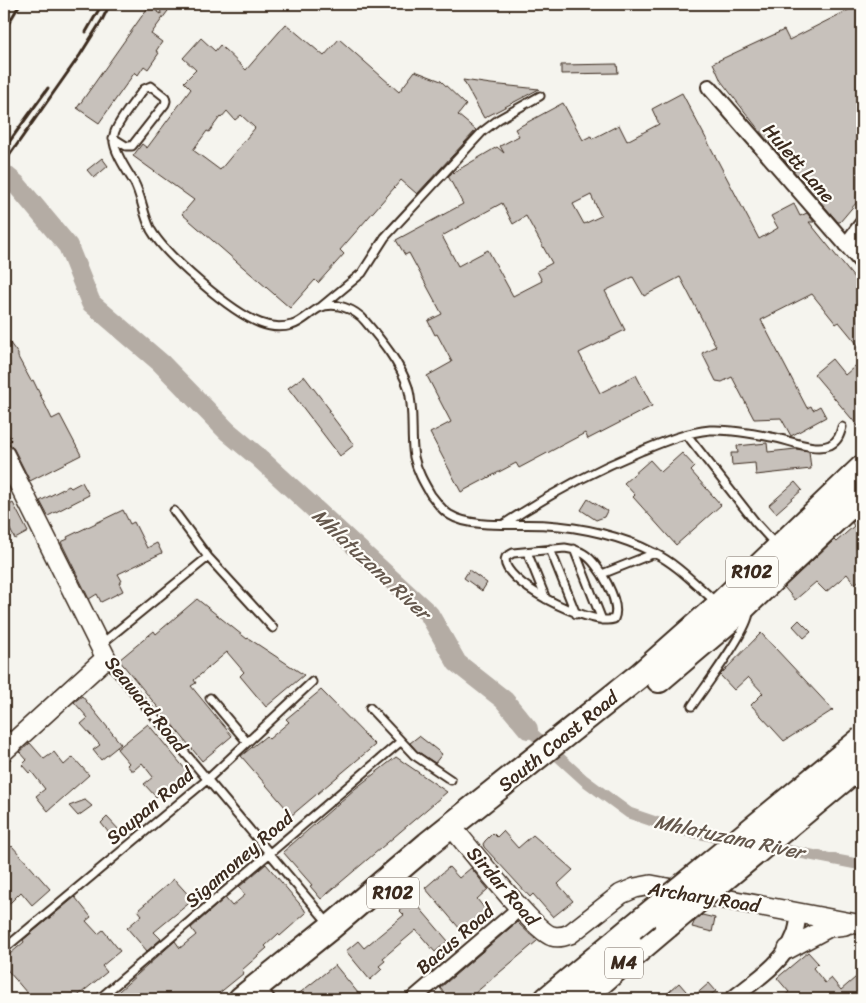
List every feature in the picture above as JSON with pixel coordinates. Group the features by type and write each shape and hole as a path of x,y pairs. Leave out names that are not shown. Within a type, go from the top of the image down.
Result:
{"highway":[{"name":"South Coast Road","path":"241,999 331,927 456,832 732,609 785,554 858,485"},
{"name":"M4","path":"548,999 862,739"},
{"name":"M4","path":"581,999 862,764"},
{"name":"South Coast Road","path":"265,999 456,832"}],"street":[{"name":"Hulett Lane","path":"709,87 862,264"},
{"path":"846,245 862,224"},
{"name":"Seaward Road","path":"4,454 102,651"},
{"path":"8,741 102,651"},
{"name":"Sirdar Road","path":"456,832 542,930 552,936 561,937"},
{"name":"Archary Road","path":"561,937 570,934 582,926 621,894 635,888 651,885 861,925"},
{"name":"Bacus Road","path":"413,999 521,907"},
{"path":"732,999 776,962 788,948 794,937 800,913"},
{"path":"788,948 829,927 861,925"}],"lane":[{"path":"113,138 126,146 132,146 165,104 165,97 151,86 144,88 118,127 113,138 118,153 138,192 144,214 153,233 198,280 244,314 259,322 277,327 294,325 321,308 362,273 386,237 482,132 499,119 540,96"},
{"path":"321,308 335,306 350,309 359,314 373,330 400,369 408,387 412,404 414,455 418,469 424,483 446,513 463,521 569,527 627,542 655,553 732,609 749,614 747,622 692,706"},
{"path":"504,524 538,502 613,463 668,440 709,430 732,431 772,437 799,444 822,446 830,445 839,438 842,427"},
{"path":"687,435 756,523 785,554"},
{"path":"174,511 208,557 273,628"},
{"path":"550,549 576,614"},
{"path":"550,549 574,549 592,561 602,574 616,613 614,619 602,620 576,614 546,599 518,580 505,567 504,562 508,555 550,549"},
{"path":"574,549 602,620"},
{"path":"527,552 546,599"},
{"path":"602,574 655,553"},
{"path":"102,651 208,557"},
{"name":"Seaward Road","path":"102,651 331,927"},
{"name":"Soupan Road","path":"4,949 208,779 312,682"},
{"path":"210,698 247,742"},
{"path":"370,708 414,755 451,780"},
{"name":"Sigamoney Road","path":"99,999 400,742"}],"building":[{"path":"160,4 173,4 151,34 162,42 156,51 159,53 148,69 144,66 138,75 135,72 99,123 77,108 149,6 161,14"},
{"path":"862,4 862,196 838,222 769,143 721,81 713,63 784,30 789,40"},
{"path":"286,24 324,56 339,39 399,92 415,71 441,81 466,105 458,115 476,130 417,194 401,180 340,250 344,254 318,283 315,280 290,308 182,214 194,200 133,156 142,144 147,148 191,89 184,82 196,70 183,58 201,38 215,51 220,45 246,70","holes":["227,111 235,120 241,115 255,128 220,170 193,150 207,131 209,132"]},
{"path":"617,64 618,73 561,74 561,65"},
{"path":"463,80 491,84 539,89 484,118"},
{"path":"682,93 759,239 778,228 771,216 794,204 800,216 807,213 814,222 809,222 859,284 862,282 862,350 839,322 836,324 812,294 761,320 807,408 811,406 813,410 820,406 826,417 791,436 781,418 754,419 732,377 722,382 716,381 702,353 716,346 680,277 644,296 633,277 605,291 625,330 579,353 600,393 636,375 652,406 588,439 585,433 519,468 516,463 461,492 430,433 451,422 427,376 452,362 428,321 442,314 409,253 405,255 396,240 463,204 448,176 497,147 504,153 500,146 519,136 515,129 563,103 583,140 591,136 592,139 619,125 627,141 659,124 652,109","holes":["591,195 601,216 584,224 573,204","502,203 513,224 526,216 552,263 537,271 542,281 513,296 488,250 458,266 442,236"]},
{"path":"102,158 108,166 94,178 87,170"},
{"path":"4,335 18,354 31,381 33,380 52,419 60,415 81,455 30,481 14,449 8,442 11,440 4,426"},
{"path":"832,359 845,375 862,360 862,431 814,374"},
{"path":"304,376 354,445 340,456 288,388"},
{"path":"767,443 768,452 796,449 809,451 811,469 756,475 755,463 732,465 731,453 738,453 737,446"},
{"path":"682,453 695,467 691,471 721,505 676,545 633,497 635,495 624,483 650,460 661,472"},
{"path":"82,482 89,495 48,516 40,501 69,486 71,488"},
{"path":"795,482 802,490 776,513 769,505"},
{"path":"588,499 607,511 604,517 596,520 581,510"},
{"path":"13,503 28,532 15,539 4,518 4,508"},
{"path":"123,510 130,524 134,522 147,548 157,543 162,553 118,574 122,581 119,583 123,591 101,602 97,594 89,599 61,542 68,539 67,537"},
{"path":"862,513 862,562 858,566 862,571 862,578 855,584 847,574 826,592 816,582 795,600 784,587 834,540 836,542 854,526 852,523"},
{"path":"469,570 487,583 482,591 464,578"},
{"path":"197,599 247,639 304,675 266,707 240,676 244,672 227,652 194,680 196,683 191,686 232,736 202,761 119,660 154,631 156,634"},
{"path":"799,620 811,632 804,638 793,626"},
{"path":"761,633 833,710 784,741 751,705 763,693 748,677 734,690 720,675"},
{"path":"321,690 375,745 292,815 241,756 266,736 269,739 289,722 286,719"},
{"path":"82,696 121,744 101,760 93,750 100,745 81,724 88,718 74,702"},
{"path":"148,724 190,775 167,793 164,790 156,797 144,784 153,777 142,763 134,770 131,770 127,765 129,763 117,749"},
{"path":"419,736 442,754 435,763 417,751 410,743"},
{"path":"30,743 44,759 54,752 64,765 73,757 89,775 48,811 36,796 45,789 31,771 29,773 22,765 27,760 20,752"},
{"path":"396,757 447,792 321,899 310,886 312,885 283,852 356,788"},
{"path":"85,800 92,806 78,816 69,806"},
{"path":"107,817 121,832 113,838 101,823"},
{"path":"503,831 518,848 533,835 573,870 558,884 573,901 553,917 533,894 530,897 484,847 483,844 493,833 497,837"},
{"path":"12,846 50,889 32,905 21,892 4,909 4,853"},
{"path":"266,864 306,913 280,936 278,934 265,946 267,948 242,970 244,973 212,999 110,999 175,941 180,948 196,935 191,928 225,898 232,906 245,895 239,887"},
{"path":"449,867 459,878 471,868 488,889 477,899 490,915 466,936 425,888"},
{"path":"174,879 193,900 154,932 161,939 147,951 127,928 142,915 138,910"},
{"path":"75,897 91,917 86,921 98,934 103,930 120,951 102,966 107,972 74,999 32,999 4,966 4,959 24,942 23,940"},
{"path":"412,899 448,941 435,952 416,930 383,958 385,961 379,966 382,969 370,980 346,951 358,941 364,948 404,915 399,910"},
{"path":"702,915 715,918 712,932 692,927 694,922"},
{"path":"517,922 537,941 468,999 449,999 440,988"},
{"path":"808,952 818,963 813,968 825,983 831,978 841,990 862,972 862,999 781,999 789,992 777,978"},
{"path":"335,965 363,999 292,999 306,988"},
{"path":"679,983 692,998 709,983 716,991 705,999 661,999"}],"waterway":[{"name":"Mhlatuzana River","path":"4,174 16,184 68,246 91,303 161,363 227,431 257,456 429,614 457,663 504,700 528,729"},
{"name":"Mhlatuzana River","path":"528,729 584,780 629,813 676,829 737,841"},
{"name":"Mhlatuzana River","path":"765,846 862,865"}],"railway":[{"path":"4,31 20,4"},
{"path":"86,32 102,4"},
{"path":"4,163 80,55 110,4"},
{"path":"4,149 48,88"}]}
